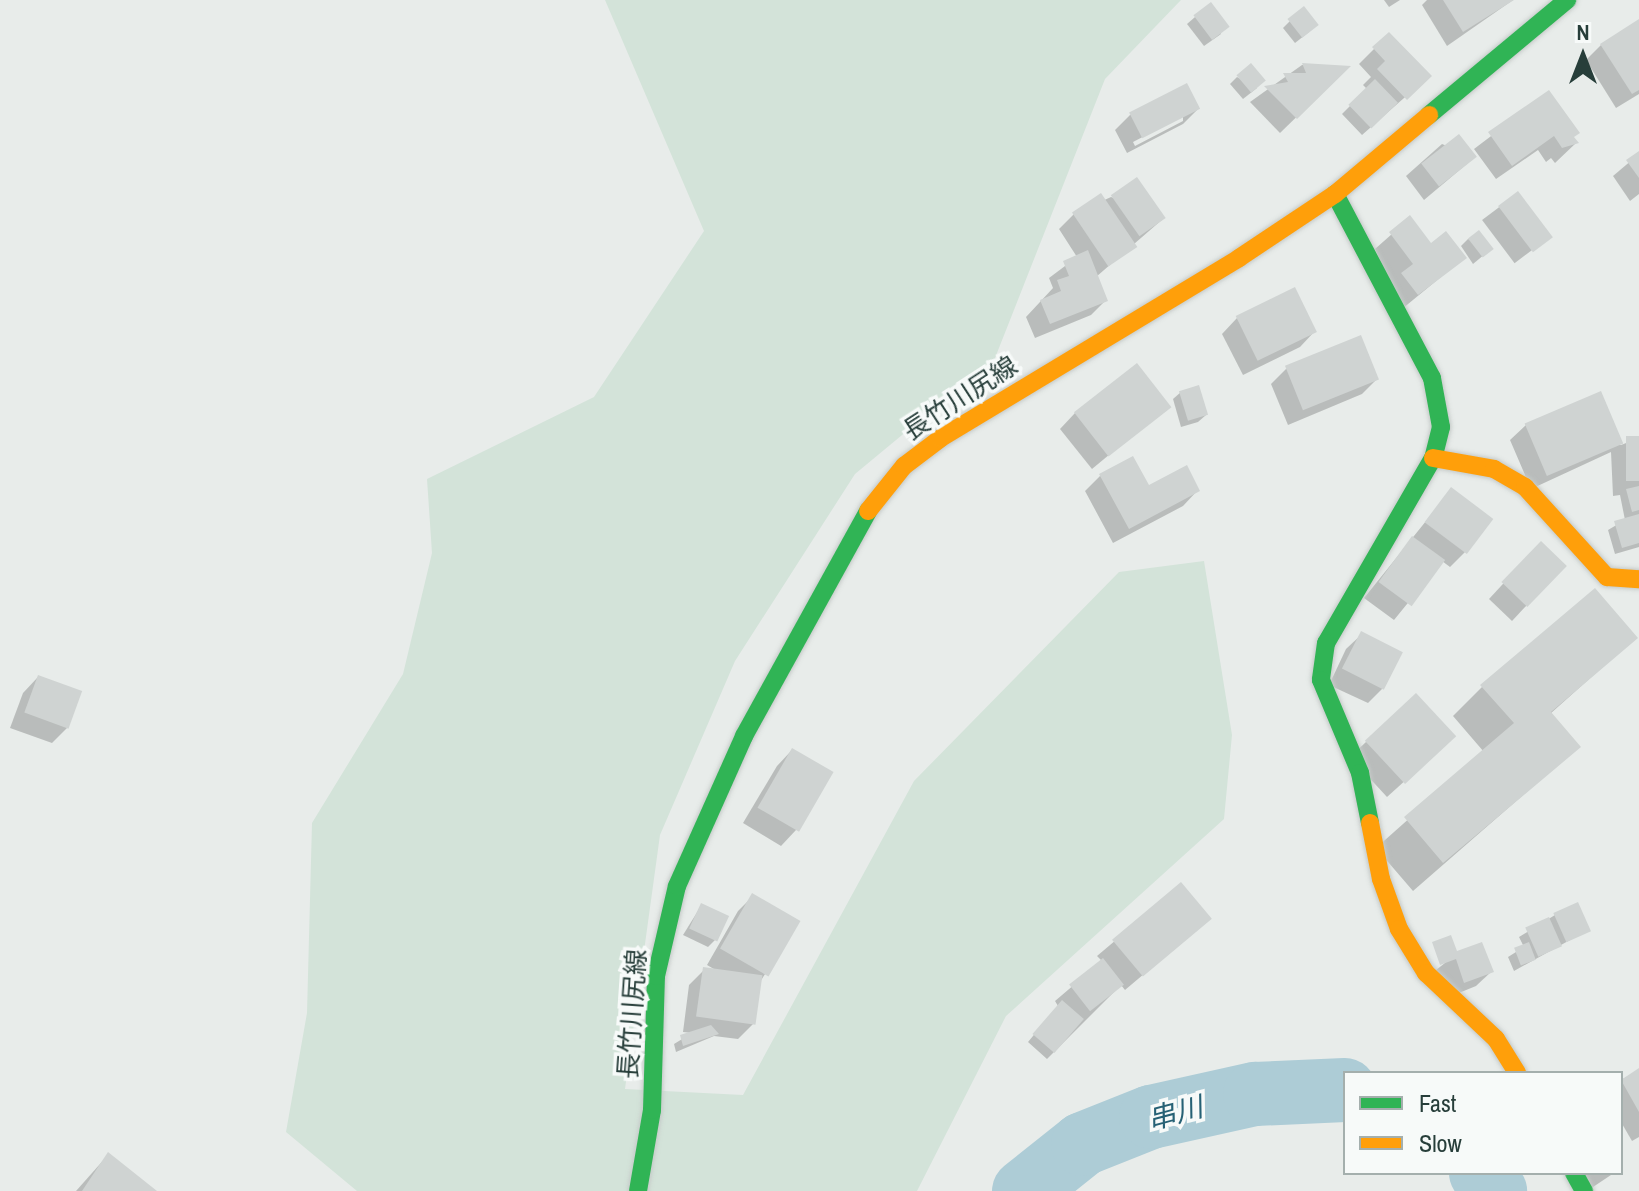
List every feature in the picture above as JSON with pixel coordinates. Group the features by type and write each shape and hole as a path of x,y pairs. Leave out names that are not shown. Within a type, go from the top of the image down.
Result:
{"main road":[{"name":"長竹川尻線","path":"638,1191 652,1110 656,976 677,886 744,736 872,503 904,466 941,438 1239,258 1335,194 1567,0"},
{"path":"1335,194 1435,387 1441,427 1433,458 1326,643 1321,680 1360,773 1381,879 1399,929 1426,973 1496,1039 1516,1071"},
{"path":"1433,458 1494,469 1525,487 1607,577 1639,579"}],"shaded area":[{"path":"605,0 1181,0 1105,79 995,358 855,474 735,661 660,835 625,1089 743,1095 914,781 1119,572 1204,561 1232,735 1224,819 1006,1016 917,1191 357,1191 286,1132 307,1013 312,823 403,674 432,553 427,479 594,397 704,231"}],"building":[{"path":"1443,0 1514,0 1463,32"},
{"path":"1211,2 1230,27 1212,40 1193,15"},
{"path":"1304,6 1319,25 1302,38 1287,19"},
{"path":"1639,19 1639,90 1632,94 1600,44"},
{"path":"1389,32 1432,76 1407,100 1377,69 1385,61 1372,47"},
{"path":"1251,63 1266,81 1251,93 1236,75"},
{"path":"1302,63 1351,66 1297,119 1264,86 1288,82 1283,73 1306,73"},
{"path":"1375,79 1398,103 1371,128 1348,105"},
{"path":"1187,83 1200,109 1142,138 1129,113"},
{"path":"1549,90 1580,133 1574,137 1579,143 1562,148 1554,136 1512,166 1488,132"},
{"path":"1459,134 1477,157 1439,186 1421,164"},
{"path":"1639,151 1639,178 1626,160"},
{"path":"1137,177 1166,218 1139,236 1111,195"},
{"path":"1518,191 1553,237 1533,252 1498,206"},
{"path":"1101,193 1137,247 1108,266 1072,213"},
{"path":"1410,215 1431,243 1446,231 1467,258 1418,295 1401,273 1413,264 1389,232"},
{"path":"1479,230 1494,249 1483,258 1468,239"},
{"path":"1088,250 1108,301 1050,324 1040,300 1061,291 1057,280 1069,276 1063,261"},
{"path":"1295,287 1317,332 1258,361 1236,316"},
{"path":"1361,335 1379,380 1303,410 1285,366"},
{"path":"1137,363 1171,407 1108,456 1074,412"},
{"path":"1199,385 1208,415 1188,421 1179,391"},
{"path":"1601,391 1623,443 1547,476 1525,423"},
{"path":"1626,436 1639,436 1639,481 1626,481"},
{"path":"1133,456 1149,485 1187,465 1200,491 1129,529 1099,474"},
{"path":"1639,486 1639,510 1632,512 1626,489"},
{"path":"1451,487 1493,519 1467,554 1425,522"},
{"path":"1639,514 1639,543 1622,548 1614,521"},
{"path":"1412,536 1445,560 1412,606 1378,582"},
{"path":"1541,541 1567,566 1527,607 1501,582"},
{"path":"1595,588 1638,638 1551,712 1581,747 1443,863 1404,817 1514,723 1480,685"},
{"path":"1361,631 1403,652 1384,690 1342,668"},
{"path":"38,675 82,691 68,729 24,713"},
{"path":"1416,693 1456,736 1405,784 1365,741"},
{"path":"792,748 834,772 799,832 758,808"},
{"path":"1181,882 1212,919 1143,977 1112,940"},
{"path":"752,893 800,921 768,976 720,948"},
{"path":"1578,902 1591,931 1566,942 1553,913"},
{"path":"701,903 729,916 717,941 689,928"},
{"path":"1549,917 1562,946 1538,957 1525,928"},
{"path":"1451,935 1457,951 1482,942 1494,972 1464,983 1456,959 1440,965 1432,942"},
{"path":"1529,942 1536,960 1521,965 1514,948"},
{"path":"1103,958 1124,985 1090,1011 1069,984"},
{"path":"703,967 762,975 755,1025 696,1017"},
{"path":"1062,1000 1084,1019 1054,1053 1032,1034"},
{"path":"711,1025 719,1034 683,1046 680,1035"},
{"path":"1639,1068 1639,1112 1623,1084 1623,1079"},
{"path":"108,1152 157,1191 82,1191"}],"waterway":[{"name":"串川","path":"1024,1191 1083,1144 1151,1117 1255,1094 1343,1090"},
{"name":"串川","path":"1483,1175 1495,1191"}],"traffic: fast":[{"path":"1429,115 1567,0"},
{"path":"1335,194 1432,378 1441,427 1433,458 1326,643 1321,680 1360,773 1370,823"},
{"path":"638,1191 652,1110 656,976 677,886 744,736 868,511"},
{"path":"1575,1175 1584,1191"}],"traffic: slow":[{"path":"868,511 904,466 941,438 1239,258 1335,194 1429,115"},
{"path":"1433,458 1494,469 1525,487 1607,577 1639,579"},
{"path":"1370,823 1381,879 1399,929 1426,973 1496,1039 1516,1071"}]}
